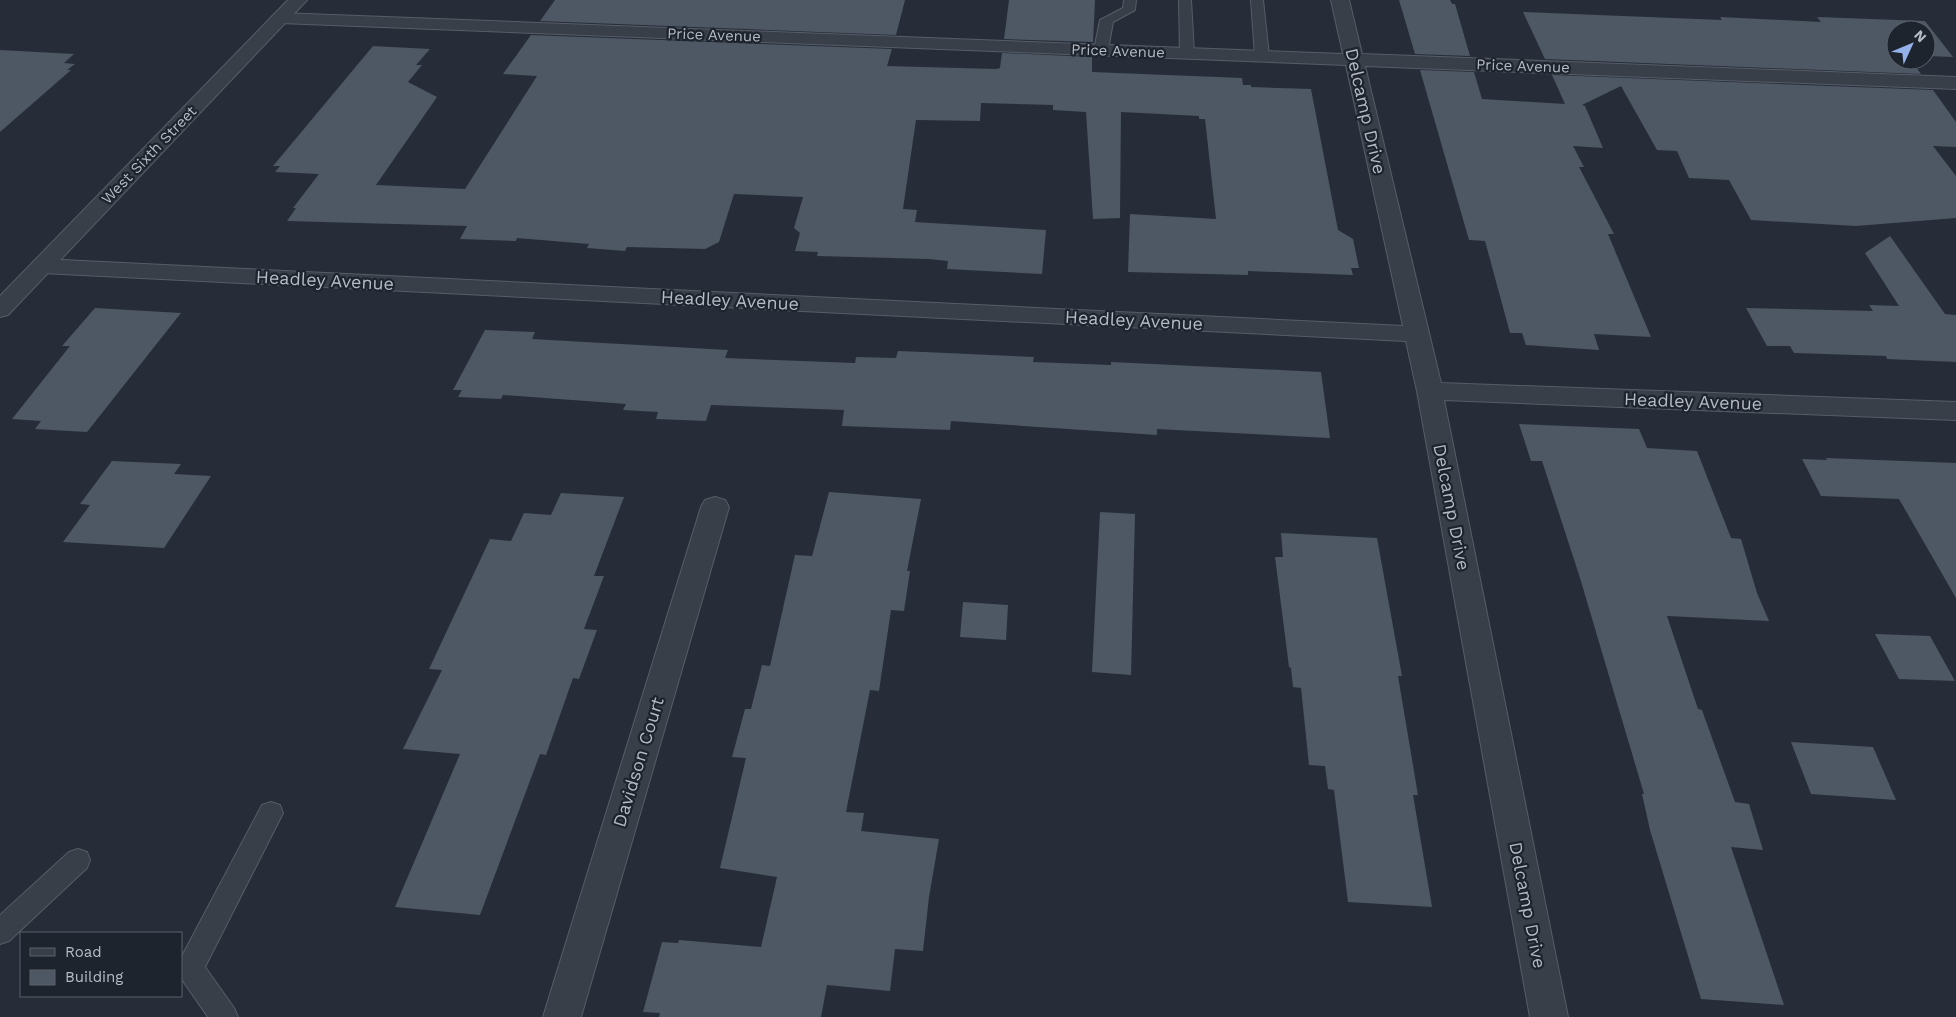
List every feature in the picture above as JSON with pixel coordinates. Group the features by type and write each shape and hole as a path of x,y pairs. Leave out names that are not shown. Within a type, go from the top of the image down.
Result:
{"street":[{"name":"West Sixth Street","path":"0,310 298,0"},
{"name":"Delcamp Drive","path":"1340,0 1430,391 1549,1017"},
{"name":"Price Avenue","path":"280,18 1956,83"},
{"name":"Headley Avenue","path":"42,266 1417,334"},
{"name":"Headley Avenue","path":"1430,391 1956,411"},
{"name":"Davidson Court","path":"562,1017 715,507"}],"lane":[{"path":"1101,50 1107,20 1128,10 1130,0"},
{"path":"1185,0 1187,53"},
{"path":"1257,0 1262,56"},
{"path":"224,1017 190,968 271,813"},
{"path":"0,932 78,860"}],"building":[{"path":"555,0 905,0 896,35 540,21"},
{"path":"1009,0 1095,0 1093,42 1004,39"},
{"path":"1399,0 1450,0 1452,4 1455,4 1470,56 1415,54"},
{"path":"1523,12 1722,20 1720,17 1821,22 1817,17 1898,20 1886,20 1886,70 1918,70 1921,74 1545,59"},
{"path":"531,35 892,49 887,66 996,69 1000,68 1002,53 1092,57 1092,72 1242,78 1243,85 1251,85 1251,87 1311,89 1338,230 1353,239 1359,268 1351,268 1353,275 1248,271 1248,275 1128,272 1130,214 1216,219 1205,119 1199,119 1199,116 1121,112 1120,218 1093,219 1086,112 1053,110 1053,105 981,103 980,121 916,120 903,209 917,210 915,222 1046,230 1042,274 947,269 948,261 929,259 817,256 818,252 795,251 800,233 794,228 803,197 734,194 719,242 705,249 627,247 625,251 587,248 589,244 517,238 516,241 460,239 467,226 287,221 296,208 293,208 319,174 275,172 280,166 273,166 373,46 430,49 416,65 422,65 408,82 437,97 376,185 465,189 537,76 503,74"},
{"path":"1936,35 1953,57 1936,56"},
{"path":"0,50 74,54 64,63 75,64 67,70 71,70 0,132"},
{"path":"1420,70 1474,72 1482,99 1565,104 1552,75 1933,90 1956,122 1956,147 1933,146 1956,176 1956,218 1856,226 1751,220 1729,180 1689,178 1677,151 1657,150 1621,86 1582,105 1585,106 1603,148 1573,146 1584,167 1579,167 1614,234 1608,234 1651,337 1594,334 1599,350 1526,345 1522,333 1510,333 1485,241 1469,240"},
{"path":"1890,236 1945,314 1956,315 1956,362 1887,359 1886,356 1794,353 1790,346 1767,346 1746,308 1873,311 1869,305 1899,306 1865,253"},
{"path":"95,308 181,313 87,432 35,429 41,421 12,419 70,346 62,346"},
{"path":"485,330 535,332 532,339 728,350 725,358 855,363 856,357 896,358 898,351 1034,357 1033,362 1111,365 1111,362 1321,372 1330,438 1157,429 1157,435 951,421 950,430 842,426 844,410 711,405 706,421 656,419 658,412 623,410 626,404 503,395 501,399 458,397 462,390 453,390"},
{"path":"1519,424 1639,429 1647,448 1697,451 1731,538 1741,539 1757,593 1769,621 1667,616 1698,709 1702,710 1735,802 1749,804 1763,850 1731,847 1784,1005 1701,999 1650,830 1642,794 1644,794 1580,578 1542,461 1531,461"},
{"path":"1826,458 1956,463 1956,598 1899,499 1821,496 1802,459 1827,460"},
{"path":"112,461 181,464 174,474 211,476 164,548 63,542 90,505 80,504"},
{"path":"829,492 921,499 907,571 910,571 904,611 891,610 879,691 870,690 846,812 864,813 861,831 939,839 929,897 923,951 895,949 890,991 827,985 821,1017 659,1017 660,1013 643,1012 662,942 678,943 679,940 761,947 777,877 720,868 746,758 732,757 745,709 751,709 762,665 770,666 795,555 812,556"},
{"path":"561,493 624,497 594,576 604,576 584,629 597,630 579,679 573,678 546,755 540,754 480,915 395,907 460,754 403,749 442,670 429,669 490,539 511,541 524,513 551,515"},
{"path":"1100,512 1135,514 1131,675 1092,672"},
{"path":"1281,533 1377,538 1402,676 1398,676 1418,795 1413,795 1432,907 1348,902 1334,790 1328,789 1325,766 1309,765 1301,688 1293,687 1291,668 1289,667 1275,557 1283,557"},
{"path":"963,602 1008,605 1006,640 960,637"},
{"path":"1875,634 1930,636 1955,681 1899,679"},
{"path":"1791,742 1873,747 1896,800 1811,794"}]}
